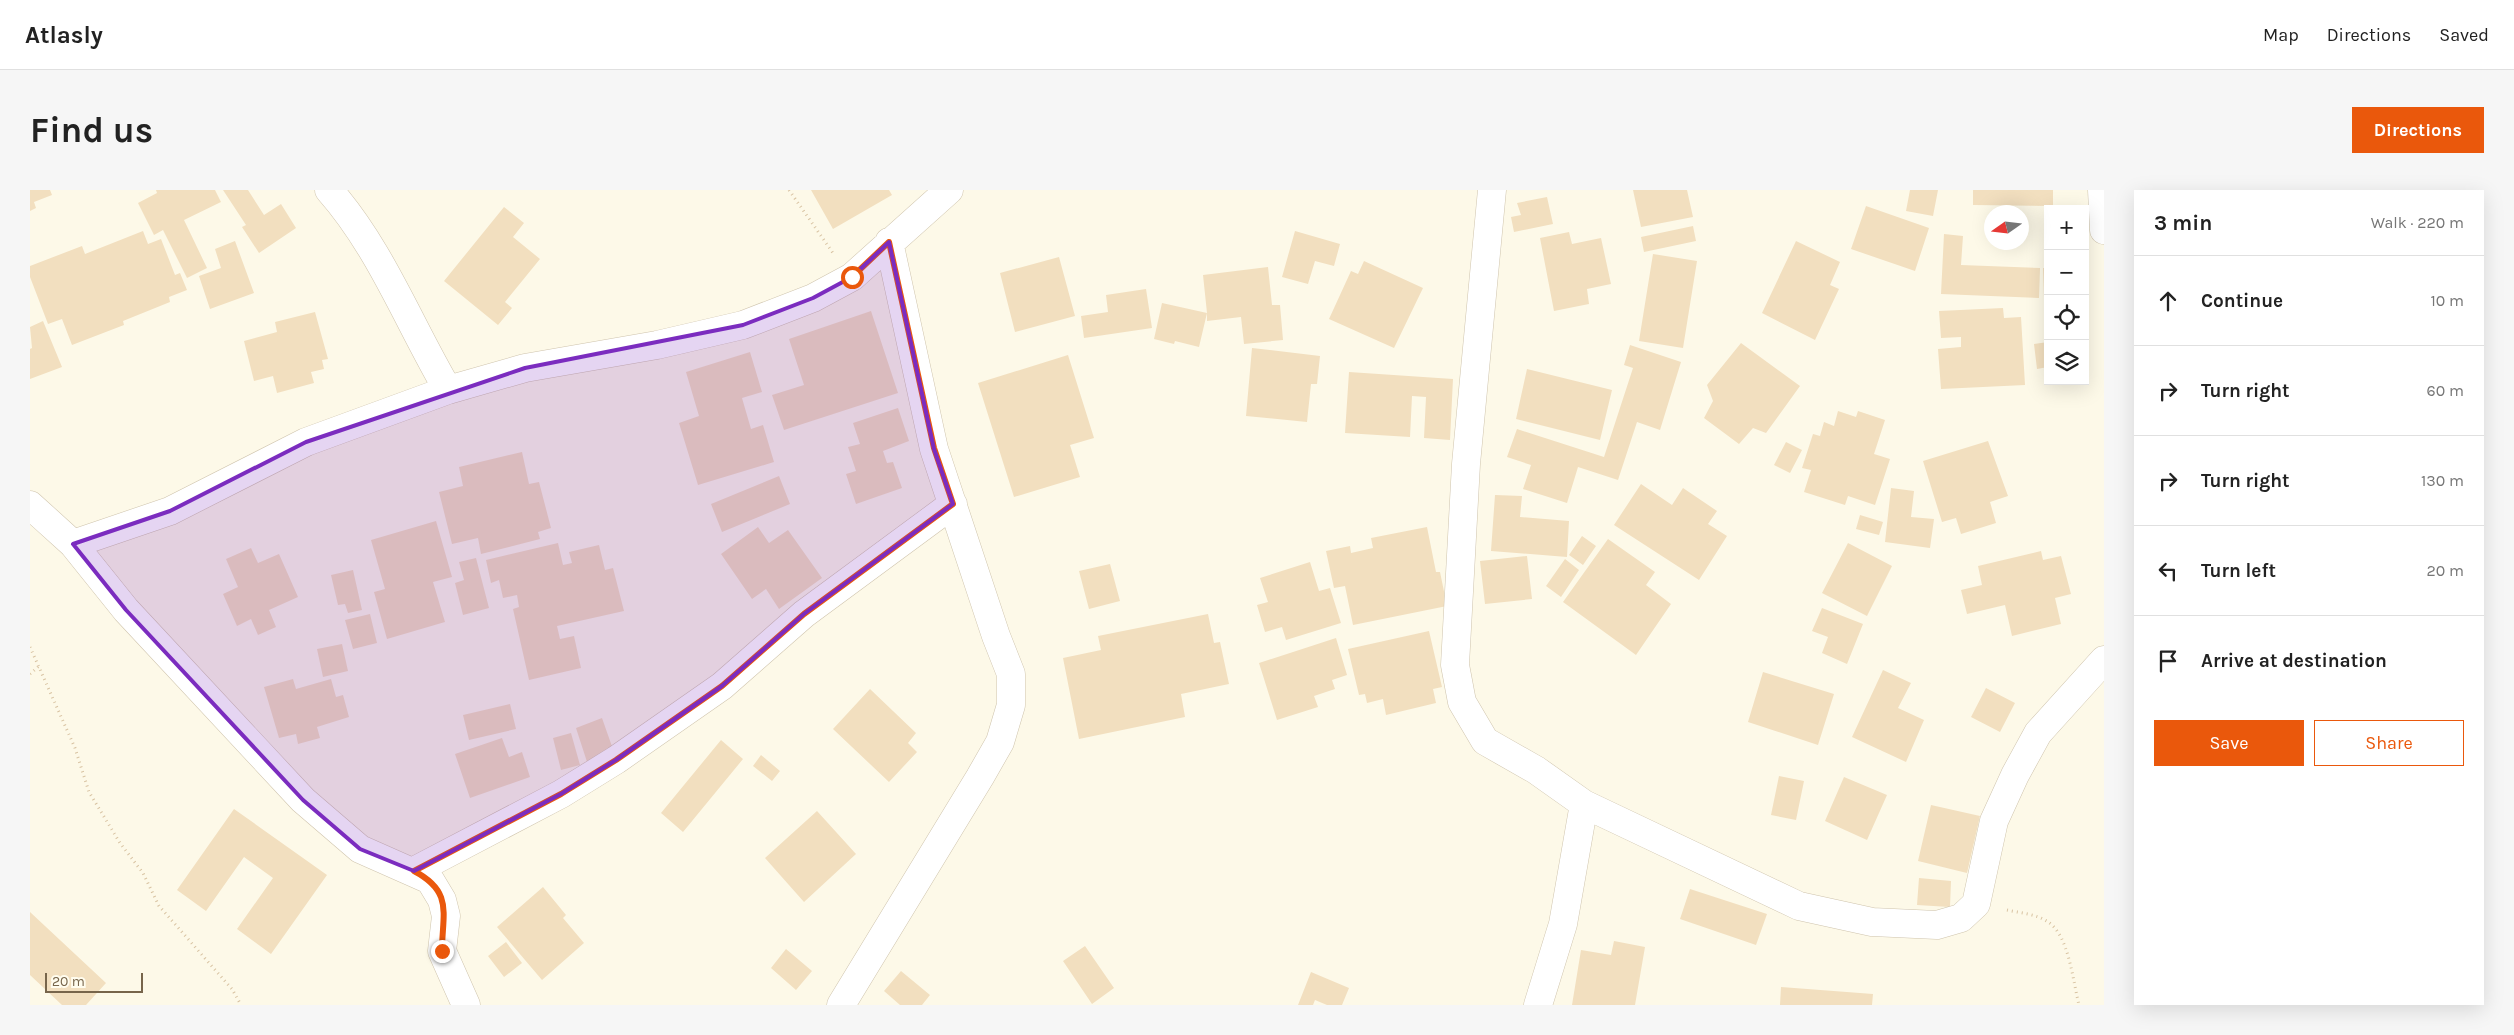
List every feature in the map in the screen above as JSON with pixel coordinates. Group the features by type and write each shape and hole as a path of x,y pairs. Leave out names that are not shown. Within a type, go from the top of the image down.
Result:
{"street":[{"path":"329,190 356,224 394,286 426,353 448,390"},
{"path":"73,544 170,511 306,442 448,390 525,368 743,326 813,298 852,277 949,190"},
{"path":"1492,190 1466,464 1454,665 1462,702 1485,740 1536,770 1584,804 1799,906 1872,922 1937,925 1961,918 1976,904 1994,821 2015,775 2038,733 2104,660"},
{"path":"2102,190 2104,230"},
{"path":"841,1005 1000,742 1010,705 1011,674 996,636 934,448 889,242"},
{"path":"30,504 73,544 126,610 303,800 360,849 414,871 430,880 442,900 446,916 442,951 466,1005"},
{"path":"414,871 561,794 616,760 722,686 804,614 953,504"},
{"path":"1538,1005 1563,924 1584,804"}],"path":[{"path":"789,190 808,220 852,277"},
{"path":"30,647 75,748 89,792 120,843 143,873 159,906 232,989 240,1005"},
{"path":"30,674 39,666"},
{"path":"1976,904 2028,914 2048,921 2059,931 2079,1005"}],"highlighted area":[{"path":"889,242 934,449 953,504 804,614 722,686 616,760 561,794 414,871 360,849 303,800 126,610 73,544 170,511 306,442 525,368 743,325 813,298 852,277"}],"building":[{"path":"30,190 50,190 52,195 34,202 36,208 30,211"},
{"path":"156,190 215,190 221,202 184,220 207,268 187,278 163,230 154,235 138,203 157,193"},
{"path":"223,190 248,190 264,215 281,204 296,228 259,253 242,227 246,225"},
{"path":"811,190 889,190 892,195 833,229"},
{"path":"1633,190 1687,190 1693,217 1641,227"},
{"path":"1910,190 1938,190 1933,216 1906,211"},
{"path":"1973,190 2053,190 2053,205 1973,205"},
{"path":"1547,197 1553,224 1514,232 1511,217 1521,215 1517,203"},
{"path":"1866,206 1929,228 1915,271 1851,249"},
{"path":"504,207 524,223 513,237 540,259 505,302 512,308 498,325 444,281"},
{"path":"1693,226 1696,241 1644,252 1641,237"},
{"path":"143,231 148,244 161,239 175,275 180,273 187,290 169,297 170,302 123,321 124,325 72,345 62,319 48,324 30,277 30,266 82,246 85,254"},
{"path":"1295,231 1340,244 1334,266 1315,261 1308,284 1282,277"},
{"path":"1569,232 1572,244 1601,238 1611,284 1587,289 1589,304 1554,311 1540,238"},
{"path":"1944,234 1963,236 1961,265 2040,268 2039,298 1941,294"},
{"path":"235,241 254,293 210,309 199,276 221,268 215,249"},
{"path":"1796,241 1840,262 1830,285 1839,289 1815,340 1762,313"},
{"path":"1653,254 1697,261 1683,348 1639,341"},
{"path":"1059,257 1075,316 1015,332 1000,273"},
{"path":"1364,261 1423,288 1394,348 1329,319 1351,271 1358,274"},
{"path":"1268,267 1272,305 1280,305 1283,340 1244,344 1241,317 1207,321 1203,275"},
{"path":"1146,289 1152,328 1084,338 1081,316 1108,312 1106,295"},
{"path":"1162,303 1207,313 1199,347 1175,341 1174,344 1154,339"},
{"path":"2003,308 2004,318 2021,317 2025,385 1941,389 1938,349 1961,347 1961,337 1941,338 1939,311"},
{"path":"871,311 898,393 784,430 772,395 804,385 789,339"},
{"path":"315,312 328,359 322,360 324,369 311,372 314,383 277,393 273,376 254,381 244,341 277,332 275,322"},
{"path":"43,321 62,367 30,379 30,349 32,348 30,327"},
{"path":"1741,343 1800,386 1766,433 1753,428 1739,444 1704,418 1713,401 1707,385"},
{"path":"2044,343 2044,368 2037,369 2034,344"},
{"path":"1630,345 1681,362 1660,430 1637,422 1618,480 1578,467 1567,503 1523,489 1531,465 1507,457 1517,429 1604,457 1633,368 1624,365"},
{"path":"1252,348 1320,356 1317,384 1311,384 1307,422 1246,416"},
{"path":"750,352 762,392 742,398 751,429 763,425 774,462 698,485 679,423 699,416 686,372"},
{"path":"1068,355 1094,438 1070,445 1080,477 1014,497 978,383"},
{"path":"1527,369 1612,390 1600,440 1516,419"},
{"path":"1349,372 1453,379 1450,440 1424,438 1426,397 1412,396 1410,437 1345,433"},
{"path":"898,408 909,441 883,451 887,463 893,462 902,488 856,504 846,474 856,471 848,447 860,444 853,423"},
{"path":"1838,411 1856,417 1858,411 1885,420 1874,454 1890,459 1875,505 1848,496 1845,505 1804,492 1811,470 1802,468 1813,434 1820,436 1824,422 1834,426"},
{"path":"1988,441 2008,496 1990,502 1996,523 1961,534 1956,518 1942,522 1923,461"},
{"path":"1786,442 1802,450 1790,473 1774,465"},
{"path":"522,452 529,484 539,482 551,528 538,532 540,539 481,554 478,538 452,544 439,492 463,486 459,467"},
{"path":"779,476 790,504 722,532 711,504"},
{"path":"1641,484 1672,505 1683,488 1717,511 1708,524 1727,536 1699,580 1614,525"},
{"path":"1891,488 1914,491 1911,517 1934,519 1930,548 1885,542"},
{"path":"1495,495 1522,496 1520,517 1569,521 1567,557 1491,551"},
{"path":"1860,515 1883,522 1879,535 1856,529"},
{"path":"436,521 452,577 433,582 445,622 387,639 374,592 385,589 371,540"},
{"path":"758,527 769,543 788,530 822,578 779,609 766,589 752,599 721,554"},
{"path":"1427,527 1436,572 1440,572 1447,606 1353,625 1345,586 1334,588 1326,551 1350,546 1351,553 1373,548 1371,538"},
{"path":"1582,536 1596,546 1583,565 1569,555"},
{"path":"1608,539 1655,572 1646,585 1671,604 1636,655 1563,602"},
{"path":"558,543 563,565 572,563 569,552 599,545 605,570 613,568 624,611 557,626 560,639 574,636 581,668 529,680 513,609 519,607 517,595 503,598 499,580 491,583 486,560"},
{"path":"1848,543 1892,566 1867,616 1822,593"},
{"path":"251,548 258,563 279,554 298,597 269,610 276,627 258,635 251,619 237,626 223,594 238,587 226,559"},
{"path":"2041,551 2043,560 2061,556 2071,594 2055,598 2061,624 2012,636 2005,605 1967,614 1961,590 1982,585 1978,566"},
{"path":"1527,556 1532,599 1485,604 1480,561"},
{"path":"476,558 489,608 463,615 455,583 464,580 459,562"},
{"path":"1565,559 1579,570 1561,597 1546,586"},
{"path":"1310,562 1319,591 1330,588 1341,623 1286,640 1282,627 1265,632 1257,605 1268,602 1260,578"},
{"path":"1110,564 1120,601 1089,609 1079,571"},
{"path":"353,570 362,610 348,613 345,604 338,605 331,575"},
{"path":"1822,608 1863,624 1847,664 1822,653 1828,637 1812,631"},
{"path":"370,614 377,643 353,649 345,620"},
{"path":"1208,614 1214,643 1220,642 1229,684 1181,694 1185,717 1079,739 1063,658 1101,650 1098,636"},
{"path":"1429,631 1442,687 1433,689 1436,703 1386,715 1383,699 1367,703 1365,694 1359,695 1348,649"},
{"path":"1336,638 1347,675 1332,680 1335,689 1314,696 1318,707 1277,720 1259,663"},
{"path":"342,644 348,671 323,677 317,649"},
{"path":"1883,670 1911,683 1898,708 1924,720 1906,762 1852,737"},
{"path":"1763,672 1834,694 1818,745 1748,722"},
{"path":"293,679 296,689 331,679 336,697 343,695 349,717 317,727 320,738 298,744 296,734 279,738 264,687"},
{"path":"1986,688 2015,703 2000,732 1971,717"},
{"path":"870,689 916,733 908,743 917,752 889,782 833,729"},
{"path":"510,704 516,729 469,740 463,715"},
{"path":"602,718 615,755 588,765 576,728"},
{"path":"571,733 580,765 561,770 553,738"},
{"path":"502,738 509,757 522,752 530,777 470,798 455,754"},
{"path":"721,740 743,759 683,832 661,813"},
{"path":"761,755 780,771 772,781 753,766"},
{"path":"1779,776 1804,781 1796,820 1771,815"},
{"path":"1844,777 1887,795 1867,840 1825,821"},
{"path":"1931,805 1980,816 1967,873 1918,861"},
{"path":"234,809 327,875 271,954 237,929 273,878 244,857 206,911 177,890"},
{"path":"817,811 856,854 804,902 765,858"},
{"path":"1919,878 1951,881 1950,907 1917,905"},
{"path":"543,887 566,915 563,918 584,943 542,980 497,927"},
{"path":"1690,889 1767,914 1756,945 1680,919"},
{"path":"30,912 106,983 86,1005 62,1005 30,975"},
{"path":"1614,941 1645,947 1635,1005 1572,1005 1581,950 1611,955"},
{"path":"506,942 522,963 504,977 488,956"},
{"path":"1085,946 1114,988 1092,1004 1063,961"},
{"path":"786,949 812,971 796,990 771,968"},
{"path":"901,971 930,995 922,1005 900,1005 884,991"},
{"path":"1311,972 1349,988 1342,1005 1327,1005 1315,1000 1313,1005 1298,1005"},
{"path":"1781,987 1873,994 1872,1005 1780,1005"}],"route":[{"path":"442,951 442,937 446,916 442,900 430,880 414,871 561,794 616,760 722,686 804,614 953,504 934,448 889,242 852,277"}]}
